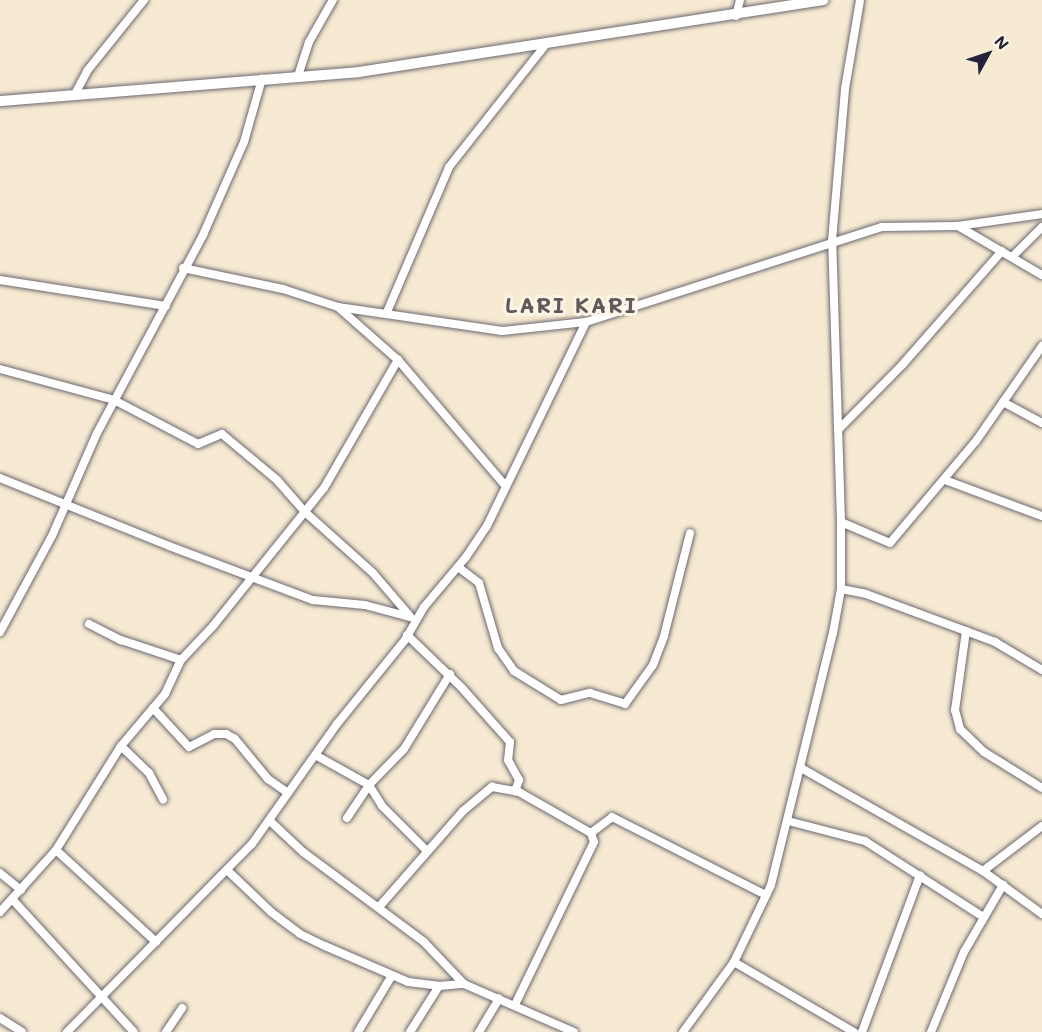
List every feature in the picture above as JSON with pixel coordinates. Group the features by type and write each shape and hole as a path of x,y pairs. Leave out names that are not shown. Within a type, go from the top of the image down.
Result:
{"street":[{"path":"75,94 87,71 144,0"},
{"path":"298,76 309,42 333,0"},
{"path":"736,16 740,0"},
{"path":"0,101 359,72 736,16 823,0"},
{"path":"683,1032 734,962 766,895 801,768 841,589 839,429 832,241 845,88 860,0"},
{"path":"387,312 449,167 547,43"},
{"path":"0,632 65,504 114,400 166,306 183,268 203,235 244,142 262,79"},
{"path":"183,268 284,289 338,307 387,312 502,331 586,322 688,292 832,241 882,227 958,226 1042,214"},
{"path":"958,226 1042,275"},
{"path":"1012,257 1042,227"},
{"path":"839,429 903,364 1002,251"},
{"path":"0,280 166,306"},
{"path":"338,307 398,360 504,484"},
{"path":"67,1032 102,1000 156,942 228,871 270,821 288,793 407,635 411,618 458,567 487,526 504,484 586,322"},
{"path":"841,522 890,543 945,480 1042,346"},
{"path":"0,912 56,850 121,746 153,708 181,660 329,480 398,360"},
{"path":"0,369 114,400 198,444 222,434 277,480 305,512 373,573 411,618"},
{"path":"1003,402 1042,423"},
{"path":"0,478 313,600 411,618"},
{"path":"945,480 1042,516"},
{"path":"458,567 479,583 498,648 514,671 561,700 590,693 626,704 653,665 664,636 690,533"},
{"path":"841,589 866,594 995,642 1042,670"},
{"path":"89,624 121,640 181,660"},
{"path":"966,631 956,701 960,729 984,752 1042,788"},
{"path":"407,635 450,674 510,742 508,760 519,780 515,791"},
{"path":"347,818 369,785 404,749 450,674"},
{"path":"153,708 189,747 214,734 226,734 235,740 268,779 288,793"},
{"path":"121,746 149,773 163,799"},
{"path":"317,756 369,785 382,806 428,851"},
{"path":"801,768 983,871 1042,914"},
{"path":"379,906 428,851 488,790 515,791 591,833 594,842 515,1005"},
{"path":"591,833 612,817 766,895"},
{"path":"788,820 865,841 982,916"},
{"path":"270,821 303,852 379,906 424,942 464,984 574,1032"},
{"path":"983,871 1042,826"},
{"path":"56,850 156,942"},
{"path":"228,871 300,934 391,977 439,986 464,984"},
{"path":"0,873 21,890"},
{"path":"862,1032 872,995 920,875"},
{"path":"931,1032 982,916 1003,885"},
{"path":"12,899 102,1000 134,1032"},
{"path":"734,962 854,1032"},
{"path":"358,1032 391,977"},
{"path":"410,1032 439,986"},
{"path":"479,1032 499,999"},
{"path":"166,1032 182,1008"},
{"path":"0,1018 22,1032"}],"district":[{"name":"LARI KARI","path":"571,305"}]}
